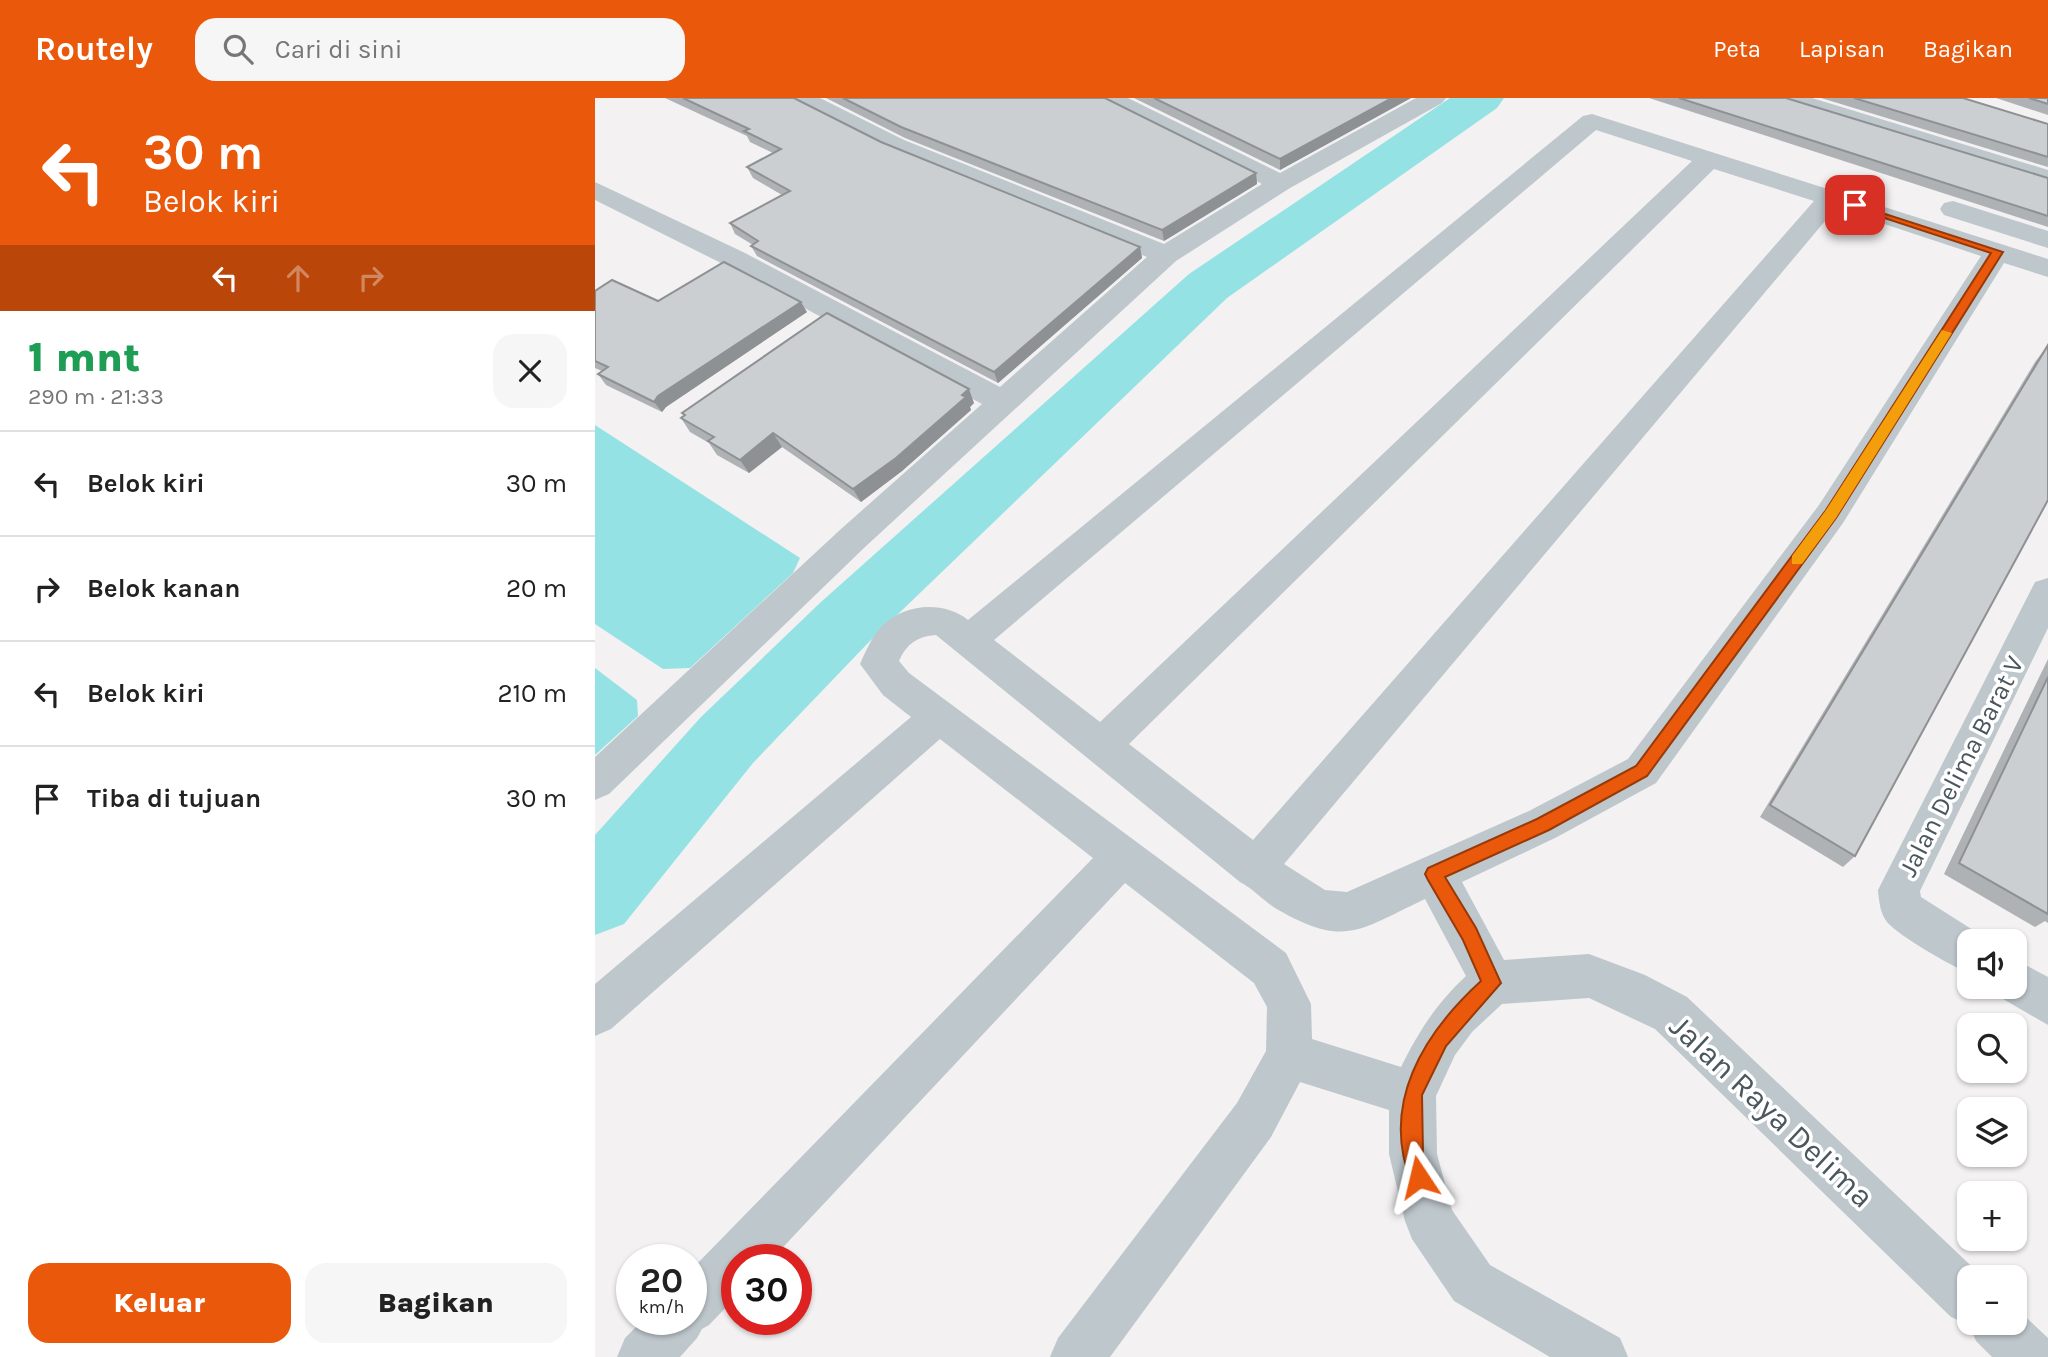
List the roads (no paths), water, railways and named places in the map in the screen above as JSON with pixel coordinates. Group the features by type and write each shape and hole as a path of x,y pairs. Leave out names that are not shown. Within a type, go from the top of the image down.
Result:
{"street":[{"path":"801,98 895,145 1166,255"},
{"path":"1109,98 1281,183"},
{"path":"595,782 843,547 1166,255 1281,183 1434,98"},
{"path":"1787,98 2048,178"},
{"path":"1148,115 1171,104"},
{"path":"969,640 1592,121 2048,268"},
{"path":"1102,745 1710,158"},
{"path":"595,190 821,319 1003,402"},
{"path":"1255,868 1832,197"},
{"path":"1931,202 2048,240"},
{"path":"1077,1357 1254,1120 1289,1055 1289,1004 1270,968 939,717 886,673 879,664 886,644 907,627 923,619 944,621 1287,892 1320,910 1349,913 1543,824 1642,771 1831,514 1997,252"},
{"name":"Jalan Delima Barat V","path":"1957,944 1910,915 1900,904 1899,890 2048,592"},
{"path":"595,1013 939,717"},
{"path":"707,1290 1123,856"},
{"path":"1434,874 1469,934 1492,983 1456,1016 1439,1039 1412,1094 1413,1154 1430,1221 1472,1283 1601,1357"},
{"name":"Jalan Raya Delima","path":"1492,983 1589,976 1629,991 1671,1013 1957,1287"},
{"path":"2027,989 2048,1003"},
{"path":"1289,1055 1412,1094"},
{"path":"643,1357 664,1335"},
{"path":"2007,1335 2030,1357"}],"water":[{"path":"595,425 800,558 793,573 690,668 663,669 595,624"},
{"path":"595,668 637,700 638,716 595,755"}],"waterway":[{"path":"595,897 625,858 727,740 845,622 1208,286 1481,98"}]}
